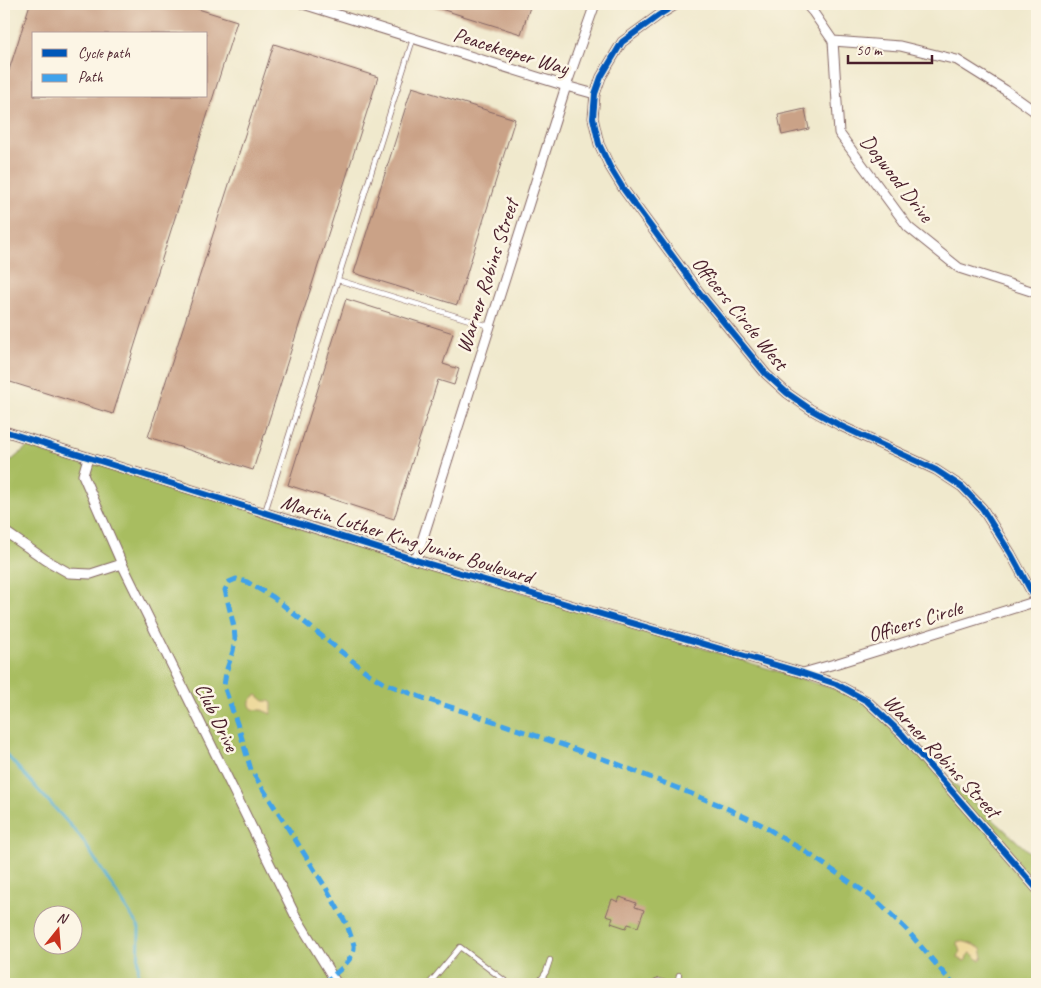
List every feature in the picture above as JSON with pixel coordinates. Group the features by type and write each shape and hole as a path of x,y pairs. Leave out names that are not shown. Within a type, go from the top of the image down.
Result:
{"street":[{"name":"Peacekeeper Way","path":"303,4 595,94"},
{"name":"Warner Robins Street","path":"416,560 566,86 595,4"},
{"name":"Officers Circle West","path":"678,4 659,15 622,42 601,77 595,94 593,118 599,144 610,167 624,190 699,292 766,374 787,393 818,413 841,426 936,470 962,487 982,508 1011,554 1037,601"},
{"path":"806,4 833,42 900,46 957,60 1005,90 1037,113"},
{"name":"Dogwood Drive","path":"833,42 840,133 908,227 960,268 1037,293"},
{"name":"Martin Luther King Junior Boulevard","path":"4,431 416,560 803,673"},
{"name":"Club Drive","path":"88,458 83,475 122,564 295,914 337,984"},
{"path":"4,530 46,560 69,573 91,574 122,564"},
{"name":"Officers Circle","path":"803,673 1037,601"},
{"name":"Warner Robins Street","path":"803,673 836,684 867,701 902,734 1037,889"}],"lane":[{"path":"265,513 413,38"},
{"path":"338,280 490,326"},
{"path":"430,984 460,947 509,984"},
{"path":"538,984 546,972 550,960"},
{"path":"677,984 679,975"},
{"path":"654,984 658,981 669,984"}],"green space":[{"path":"34,441 857,696 1030,853 1037,862 1037,984 4,984 4,467"}],"sand":[{"path":"257,695 264,701 272,703 271,714 251,707 250,701"},
{"path":"958,941 981,949 983,957 980,960 971,953 964,961 958,958 960,951 957,944"}],"building":[{"path":"30,4 182,4 237,21 113,414 4,380 4,86"},
{"path":"432,4 531,4 521,34 431,6"},
{"path":"274,44 378,77 253,470 148,437"},
{"path":"412,87 515,119 457,305 354,273"},
{"path":"805,109 809,129 782,135 778,115"},
{"path":"346,299 453,333 443,364 459,369 454,385 438,380 394,519 288,485"},
{"path":"620,897 636,903 635,907 644,910 638,927 628,924 626,928 611,923 613,918 606,916 612,899 618,902"}],"waterway":[{"path":"4,752 80,836 139,928 138,984"}],"marked path":[{"path":"323,984 348,962 354,951 354,945 347,925 326,888 251,770 224,686 235,639 225,590 229,582 236,579 247,582 273,597 369,674 384,683 612,762 722,806 760,824 806,852 875,899 906,929 953,984"}],"cycle path":[{"path":"677,4 622,42 601,77 595,94 593,118 599,144 610,167 624,190 699,292 766,374 787,393 810,409 841,426 936,470 962,487 982,508 1011,554 1037,602"},
{"path":"4,431 416,560 836,684 867,701 902,734 1037,889"}]}
